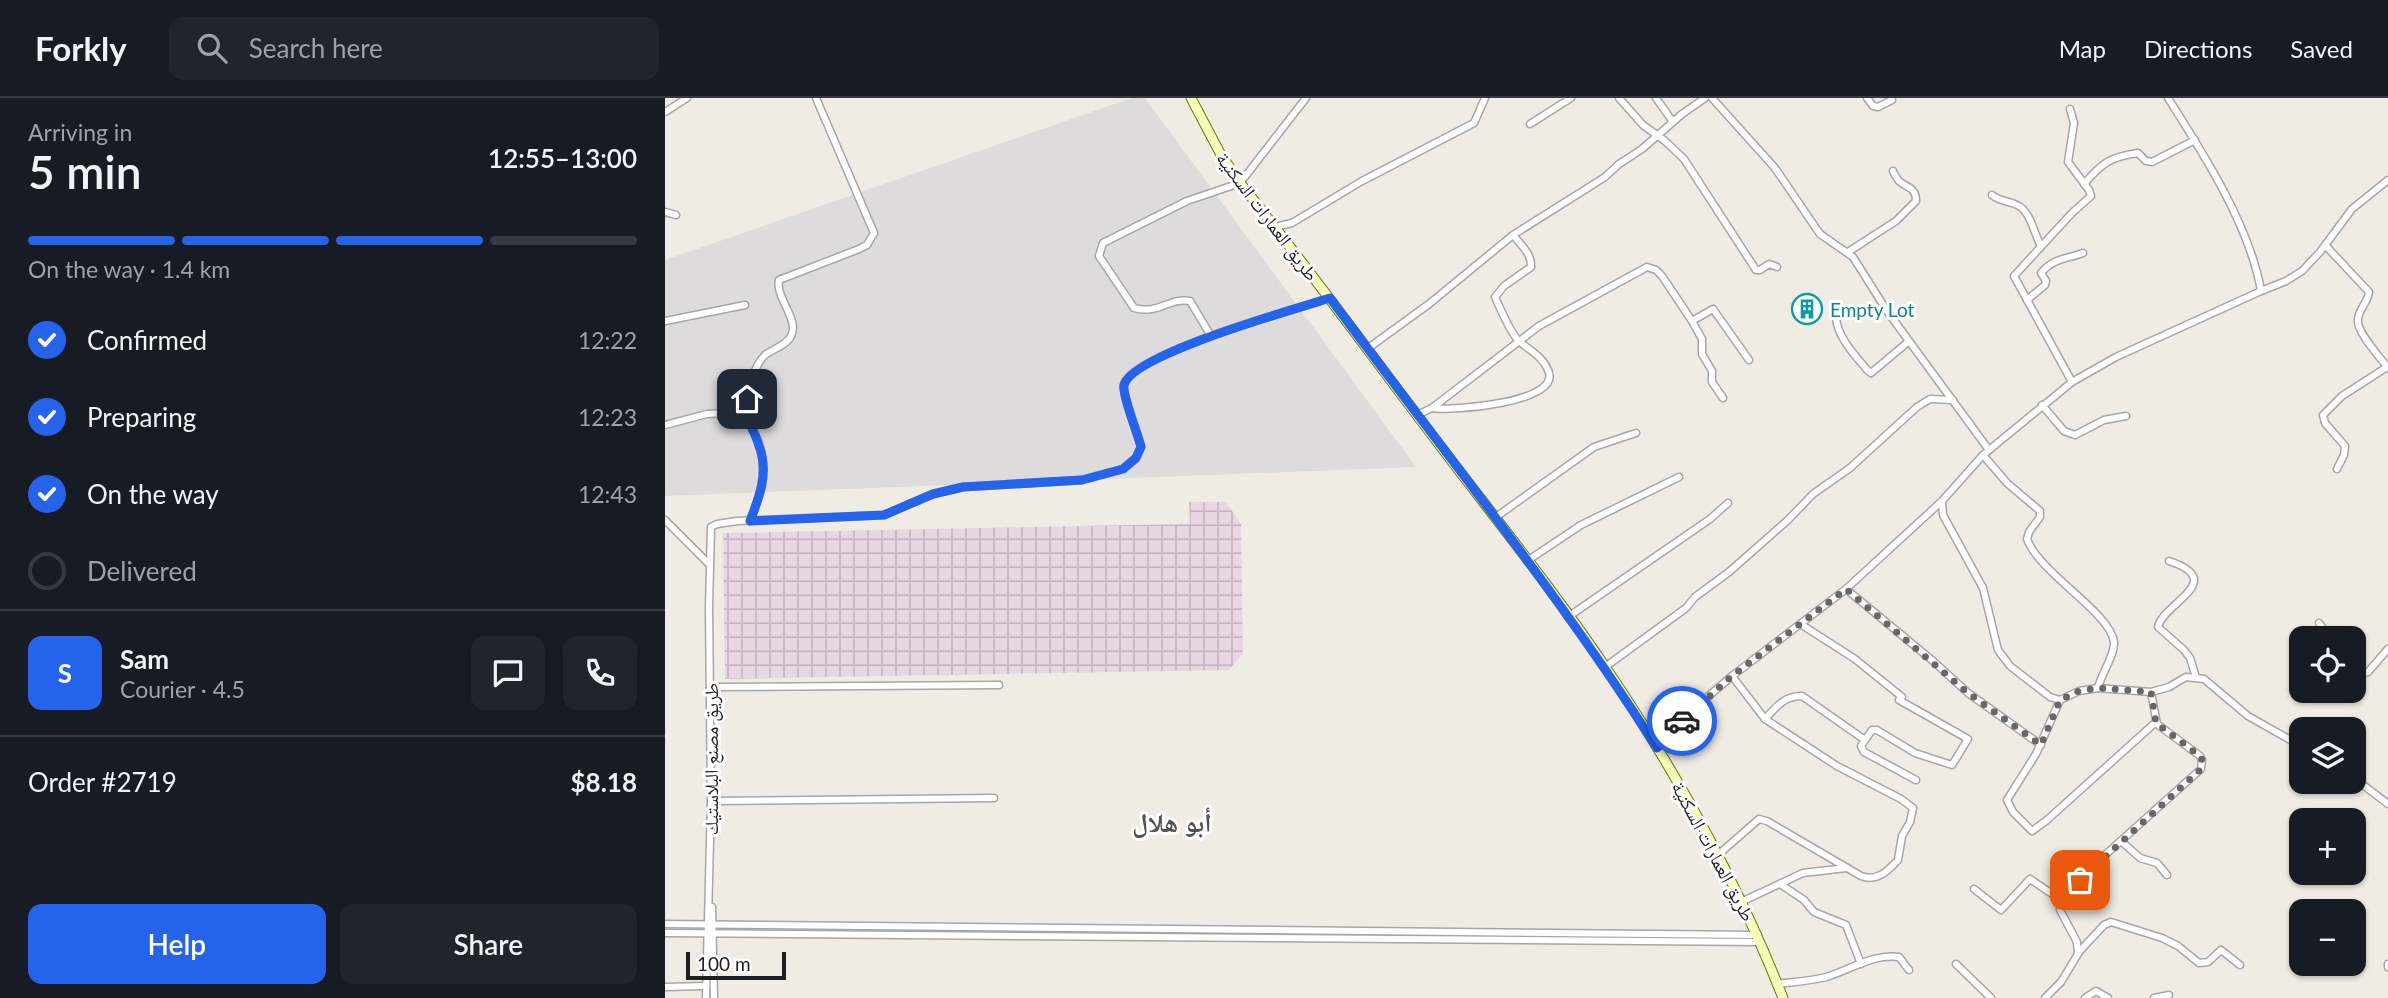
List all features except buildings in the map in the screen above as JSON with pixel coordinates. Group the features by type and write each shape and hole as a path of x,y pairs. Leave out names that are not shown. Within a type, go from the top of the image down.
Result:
{"main road":[{"name":"طريق العمارات السكنية","path":"1191,98 1220,153 1240,183 1496,517 1605,667 1657,748 1719,854 1743,901 1783,998"}],"street":[{"path":"665,113 687,98"},
{"path":"815,98 874,233 867,245 859,250 779,280 779,291 792,322 793,332 788,340 759,361 745,412 760,447 764,469 762,491 750,521 884,515 946,490 982,485 1082,480 1123,469 1136,458 1141,447 1124,390 1128,377 1150,362 1211,336 1330,298"},
{"path":"1211,336 1190,300 1182,299 1155,310 1134,308 1099,256 1100,248 1103,243 1187,201 1240,183 1305,98"},
{"path":"1275,227 1292,223 1362,181 1474,123 1485,98"},
{"path":"1530,124 1571,98"},
{"path":"1619,98 1656,136 1684,159 1756,270 1769,264 1777,267"},
{"path":"1656,98 1673,122"},
{"path":"1367,349 1429,304 1513,236 1605,177 1705,98"},
{"path":"1712,98 1776,168 1820,234 1848,252 1908,342 1989,450"},
{"path":"1867,98 1873,106 1878,107 1892,100"},
{"path":"2168,98 2214,173 2241,230 2258,276 2260,291"},
{"path":"2070,108 2074,127 2067,160 2091,193 2090,198 2072,212 2014,276 2072,383"},
{"path":"2084,184 2098,167 2111,159 2137,153 2153,162 2195,140"},
{"path":"1848,252 1896,221 1916,201 1912,190 1900,182 1892,171"},
{"path":"1657,748 1690,712 1732,676 1846,589 1942,501 1983,455 2042,405 2072,383 2116,357 2294,277 2313,260 2360,201 2388,180"},
{"path":"1992,195 2001,202 2017,205 2025,212 2041,246"},
{"path":"665,212 675,215"},
{"path":"1432,408 1454,409 1511,401 1541,390 1548,382 1549,372 1533,350 1518,341 1495,297 1504,286 1531,267 1527,252 1513,236"},
{"path":"2325,245 2369,292 2357,322 2359,329 2388,368 2342,396 2323,415 2325,423 2345,446 2337,469"},
{"path":"2027,300 2045,285 2046,281 2041,273 2056,259 2083,253"},
{"path":"1417,415 1432,408 1539,326 1647,267 1656,270 1674,290 1692,321 1702,339 1701,350 1711,371 1712,382 1723,398"},
{"path":"665,321 745,305"},
{"path":"1692,321 1713,309 1749,360"},
{"path":"1836,317 1840,334 1871,373 1908,342"},
{"path":"1605,667 1686,608 1695,597 1768,540 1813,494 1850,468 1917,407 1930,400 1953,400"},
{"path":"2042,405 2064,430 2075,435 2104,420 2126,416"},
{"path":"665,425 707,414 745,412"},
{"path":"1496,517 1594,447 1636,433"},
{"path":"1983,455 2007,483 2039,509 2041,517 2027,539 2040,561 2098,616 2112,636 2113,652 2101,674 2098,688"},
{"path":"1527,561 1581,525 1679,477"},
{"path":"1942,501 1943,515 1983,587 1999,650 2010,666 2038,689 2060,700"},
{"path":"1568,617 1710,519 1728,503"},
{"path":"665,520 709,564"},
{"name":"طريق مصنع البلاستيك","path":"714,998 710,933 711,527 750,521"},
{"path":"2169,561 2187,569 2193,585 2188,595 2163,616 2158,627 2190,658 2196,677"},
{"path":"1846,589 1968,693 2041,745"},
{"path":"1802,625 1864,666 1902,697 1899,700 1968,739 1952,765 1915,754 1877,730 1872,730 1861,746 1864,752 1916,780"},
{"path":"2366,673 2388,649"},
{"path":"1719,854 1759,819 1767,821 1868,879 1877,878 1898,860 1902,836 1913,808 1837,766 1765,719 1732,676"},
{"path":"2156,722 2032,831 2013,811 2007,800 2041,745 2060,700 2079,691 2098,688 2151,692 2169,687 2186,677 2196,677 2204,679 2248,716 2289,739"},
{"path":"710,687 999,685"},
{"path":"2078,954 2077,942 2060,910 2061,900 2121,841 2198,773 2203,765 2200,756 2156,722 2151,692"},
{"path":"1765,719 1780,702 1791,696 1802,696 1865,740"},
{"path":"2366,787 2388,804"},
{"path":"712,801 995,798"},
{"path":"2121,841 2140,858 2157,863 2167,875"},
{"path":"1743,901 1814,870 1846,868"},
{"path":"1973,889 2001,910 2030,879 2061,900"},
{"path":"1780,884 1804,900 1814,912 1846,925 1861,964"},
{"path":"2045,998 2061,982 2078,954 2104,925 2111,922 2162,937 2199,963 2208,962 2221,950 2240,965"},
{"path":"665,924 1759,938"},
{"path":"665,933 1759,938"},
{"name":"طريق مصنع البلاستيك","path":"706,998 710,933"},
{"path":"1777,984 1824,978 1861,964 1895,956 1899,957 1909,970"},
{"path":"1956,964 1991,998"},
{"path":"665,987 705,986"},
{"path":"2085,998 2097,991 2108,998"},
{"path":"2154,998 2169,995"}],"shaded area":[{"path":"1132,98 1145,98 1416,467 665,496 665,260"},
{"path":"1189,502 1226,502 1241,524 1243,654 1229,670 725,679 723,533 1190,524"}],"way so far":[{"path":"1682,721 1732,676 1846,589 1968,693 2041,745 2060,700 2079,691 2098,688 2151,692 2156,723 2200,756 2203,765 2080,880"}],"place":[{"name":"Empty Lot","path":"1807,309"}],"district":[{"name":"أبو هلال","path":"1172,822"}],"route":[{"path":"747,399 745,412 760,447 764,469 762,491 750,521 884,515 946,490 982,485 1082,480 1123,469 1136,458 1141,447 1124,390 1128,377 1150,362 1211,336 1330,298 1496,517 1605,667 1657,748 1682,721"}]}
